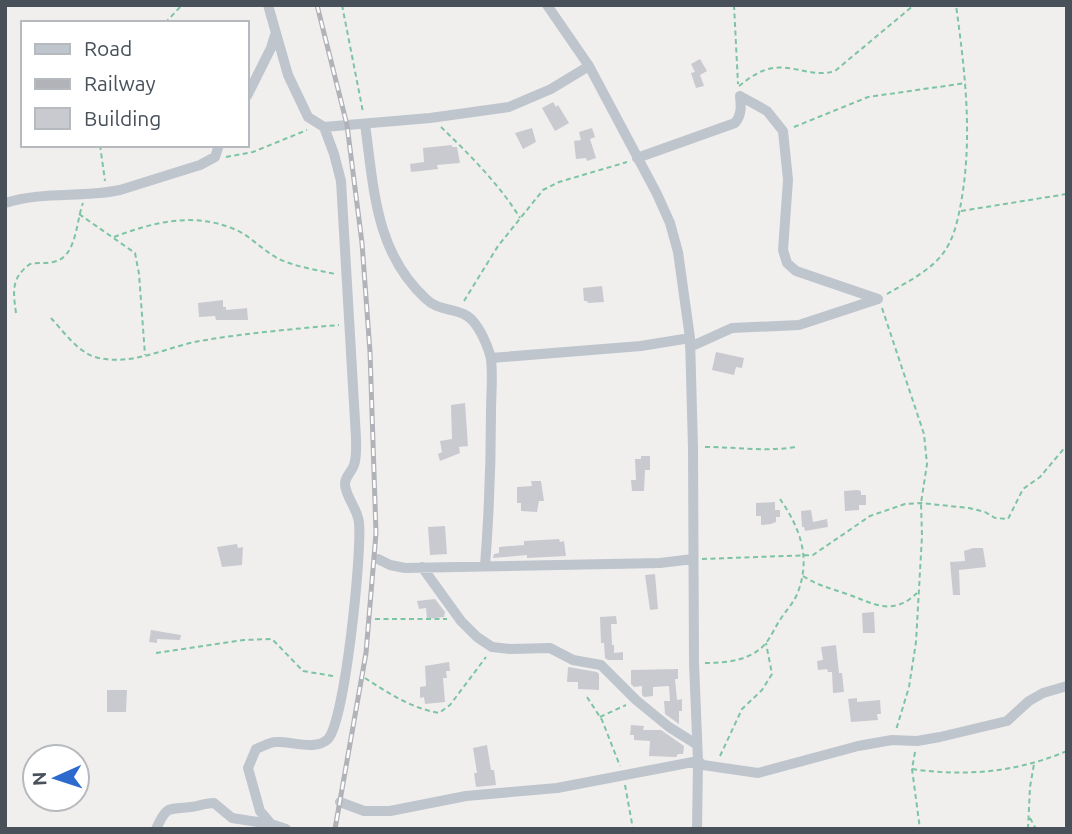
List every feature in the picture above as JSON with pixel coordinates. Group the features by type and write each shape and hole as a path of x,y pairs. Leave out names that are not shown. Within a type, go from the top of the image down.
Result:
{"street":[{"path":"268,5 288,75 308,117 321,126 334,154 341,181 355,409 354,467 345,482 356,508 359,529 355,609 335,726 329,738 321,743 273,742 256,749 248,768 260,811 271,824"},
{"path":"547,5 589,66 670,223 682,274 690,342 693,448 692,559 698,761 697,829"},
{"path":"248,94 275,34"},
{"path":"321,126 430,118 498,109 524,102 589,66"},
{"path":"637,158 734,123 741,110 739,91"},
{"path":"739,91 768,111 783,131 788,180 783,250 786,263 796,271 878,299"},
{"path":"365,124 375,198 384,238 396,264 410,284 429,303 459,310 469,316 477,326 491,358 490,506 485,566"},
{"path":"5,203 45,195 106,193 187,170 215,157 218,147"},
{"path":"491,358 690,342 732,328 799,325 878,299"},
{"path":"378,559 390,565 422,567 660,564 692,559"},
{"path":"422,567 461,621 492,647 550,648 573,660 601,665 668,727 696,744"},
{"path":"340,802 365,811 390,810 466,796 557,788 698,761 703,765 758,773 795,765 824,754 892,740 917,741 1007,721 1042,693 1067,686"},
{"path":"156,829 164,811 207,803 214,803 232,818 241,821 271,824 286,829"}],"path":[{"path":"167,21 182,5"},
{"path":"342,5 365,124"},
{"path":"734,5 739,91"},
{"path":"739,91 757,73 770,68 783,67 825,74 835,71 914,5"},
{"path":"892,740 909,687 913,661 922,536 921,503 927,464 924,434 878,299 926,268 946,250 952,238 959,211 967,148 966,83 956,5"},
{"path":"783,131 868,97 966,83"},
{"path":"430,118 464,149 507,198 520,219"},
{"path":"215,157 234,157 253,152 321,126"},
{"path":"100,147 106,193"},
{"path":"459,310 498,246 536,197 550,186 637,158"},
{"path":"16,313 13,286 15,279 30,264 54,262 64,258 89,194"},
{"path":"959,211 1067,194"},
{"path":"79,214 130,248 137,260 145,356"},
{"path":"114,237 145,225 171,220 213,223 235,230 282,261 347,277"},
{"path":"51,318 74,343 93,357 123,360 198,341 348,325"},
{"path":"692,559 803,557 821,551 850,527 870,516 905,504 969,508 995,518 1008,519 1023,489 1040,477 1067,445"},
{"path":"693,448 751,447 760,450 794,447"},
{"path":"694,663 740,660 766,643 798,592 803,557 801,539 795,521 780,499"},
{"path":"801,575 818,586 883,607 908,601 917,593"},
{"path":"375,619 461,621"},
{"path":"156,653 244,640 272,639 303,671 325,676 345,676"},
{"path":"715,766 742,709 762,690 772,674 766,643"},
{"path":"365,678 393,696 424,710 439,713 450,705 492,647"},
{"path":"587,696 600,717 623,775 633,829"},
{"path":"600,717 636,700"},
{"path":"917,741 912,769 919,829"},
{"path":"912,769 964,774 992,772 1034,763 1067,751"},
{"path":"1028,829 1034,763"},
{"path":"1029,816 1036,829"}],"building":[{"path":"700,59 707,71 700,75 704,86 696,88 691,73 695,72 691,64"},
{"path":"553,102 556,107 558,105 569,123 555,131 542,108"},
{"path":"532,128 536,142 523,149 515,133"},
{"path":"592,128 595,137 590,139 596,158 587,161 586,158 576,159 574,141 581,140 579,132"},
{"path":"452,145 457,147 460,163 437,165 438,169 411,172 410,164 424,162 423,148"},
{"path":"602,286 604,302 584,301 583,288"},
{"path":"223,300 226,310 247,308 248,320 199,317 198,303"},
{"path":"716,352 744,358 742,368 736,367 734,375 712,370"},
{"path":"465,403 468,446 459,447 460,453 440,461 440,441 452,439 451,405"},
{"path":"641,456 650,456 650,470 645,470 644,491 632,491 631,480 636,480 635,459 641,459"},
{"path":"531,481 541,481 544,501 539,501 537,512 521,511 521,503 517,503 517,487 532,486"},
{"path":"844,491 861,491 861,495 866,495 866,505 859,505 859,510 845,511"},
{"path":"775,502 775,510 780,510 780,517 776,517 776,522 761,525 761,516 756,516 756,503"},
{"path":"811,510 813,522 827,519 828,527 805,531 802,527 801,511"},
{"path":"445,526 447,554 430,555 428,527"},
{"path":"559,539 560,542 564,541 566,556 493,558 494,554 499,553 499,547 524,545 524,541"},
{"path":"237,544 238,548 243,547 242,565 222,567 217,547"},
{"path":"983,548 986,567 959,570 960,595 953,595 950,562 965,561 964,551"},
{"path":"655,574 658,609 650,610 645,575"},
{"path":"435,599 445,612 444,617 427,619 426,608 419,609 417,601"},
{"path":"874,612 875,633 863,633 862,613"},
{"path":"616,616 617,624 611,624 612,645 614,653 623,652 623,660 608,660 605,658 604,643 601,643 600,617"},
{"path":"151,630 181,635 180,640 157,639 157,643 149,642"},
{"path":"836,645 844,692 833,693 832,672 827,669 818,670 817,661 823,660 821,647"},
{"path":"449,662 450,671 446,671 447,678 443,678 445,702 425,704 424,697 420,698 420,687 426,686 425,666"},
{"path":"568,667 597,672 599,690 578,689 578,682 567,682"},
{"path":"678,669 678,679 675,679 677,700 682,699 679,724 665,714 664,701 670,701 669,686 653,687 653,696 644,697 642,686 634,687 631,684 631,670"},
{"path":"107,690 127,690 126,712 107,712"},
{"path":"857,698 857,702 880,700 881,714 877,714 878,720 851,722 848,699"},
{"path":"631,725 644,726 643,730 661,730 684,746 683,754 676,757 649,756 650,741 634,740 634,735 630,735"},
{"path":"487,745 496,785 476,787 473,748"}],"railway":[{"path":"317,5 347,125 362,243 370,352 376,533 366,653 335,829"}]}
